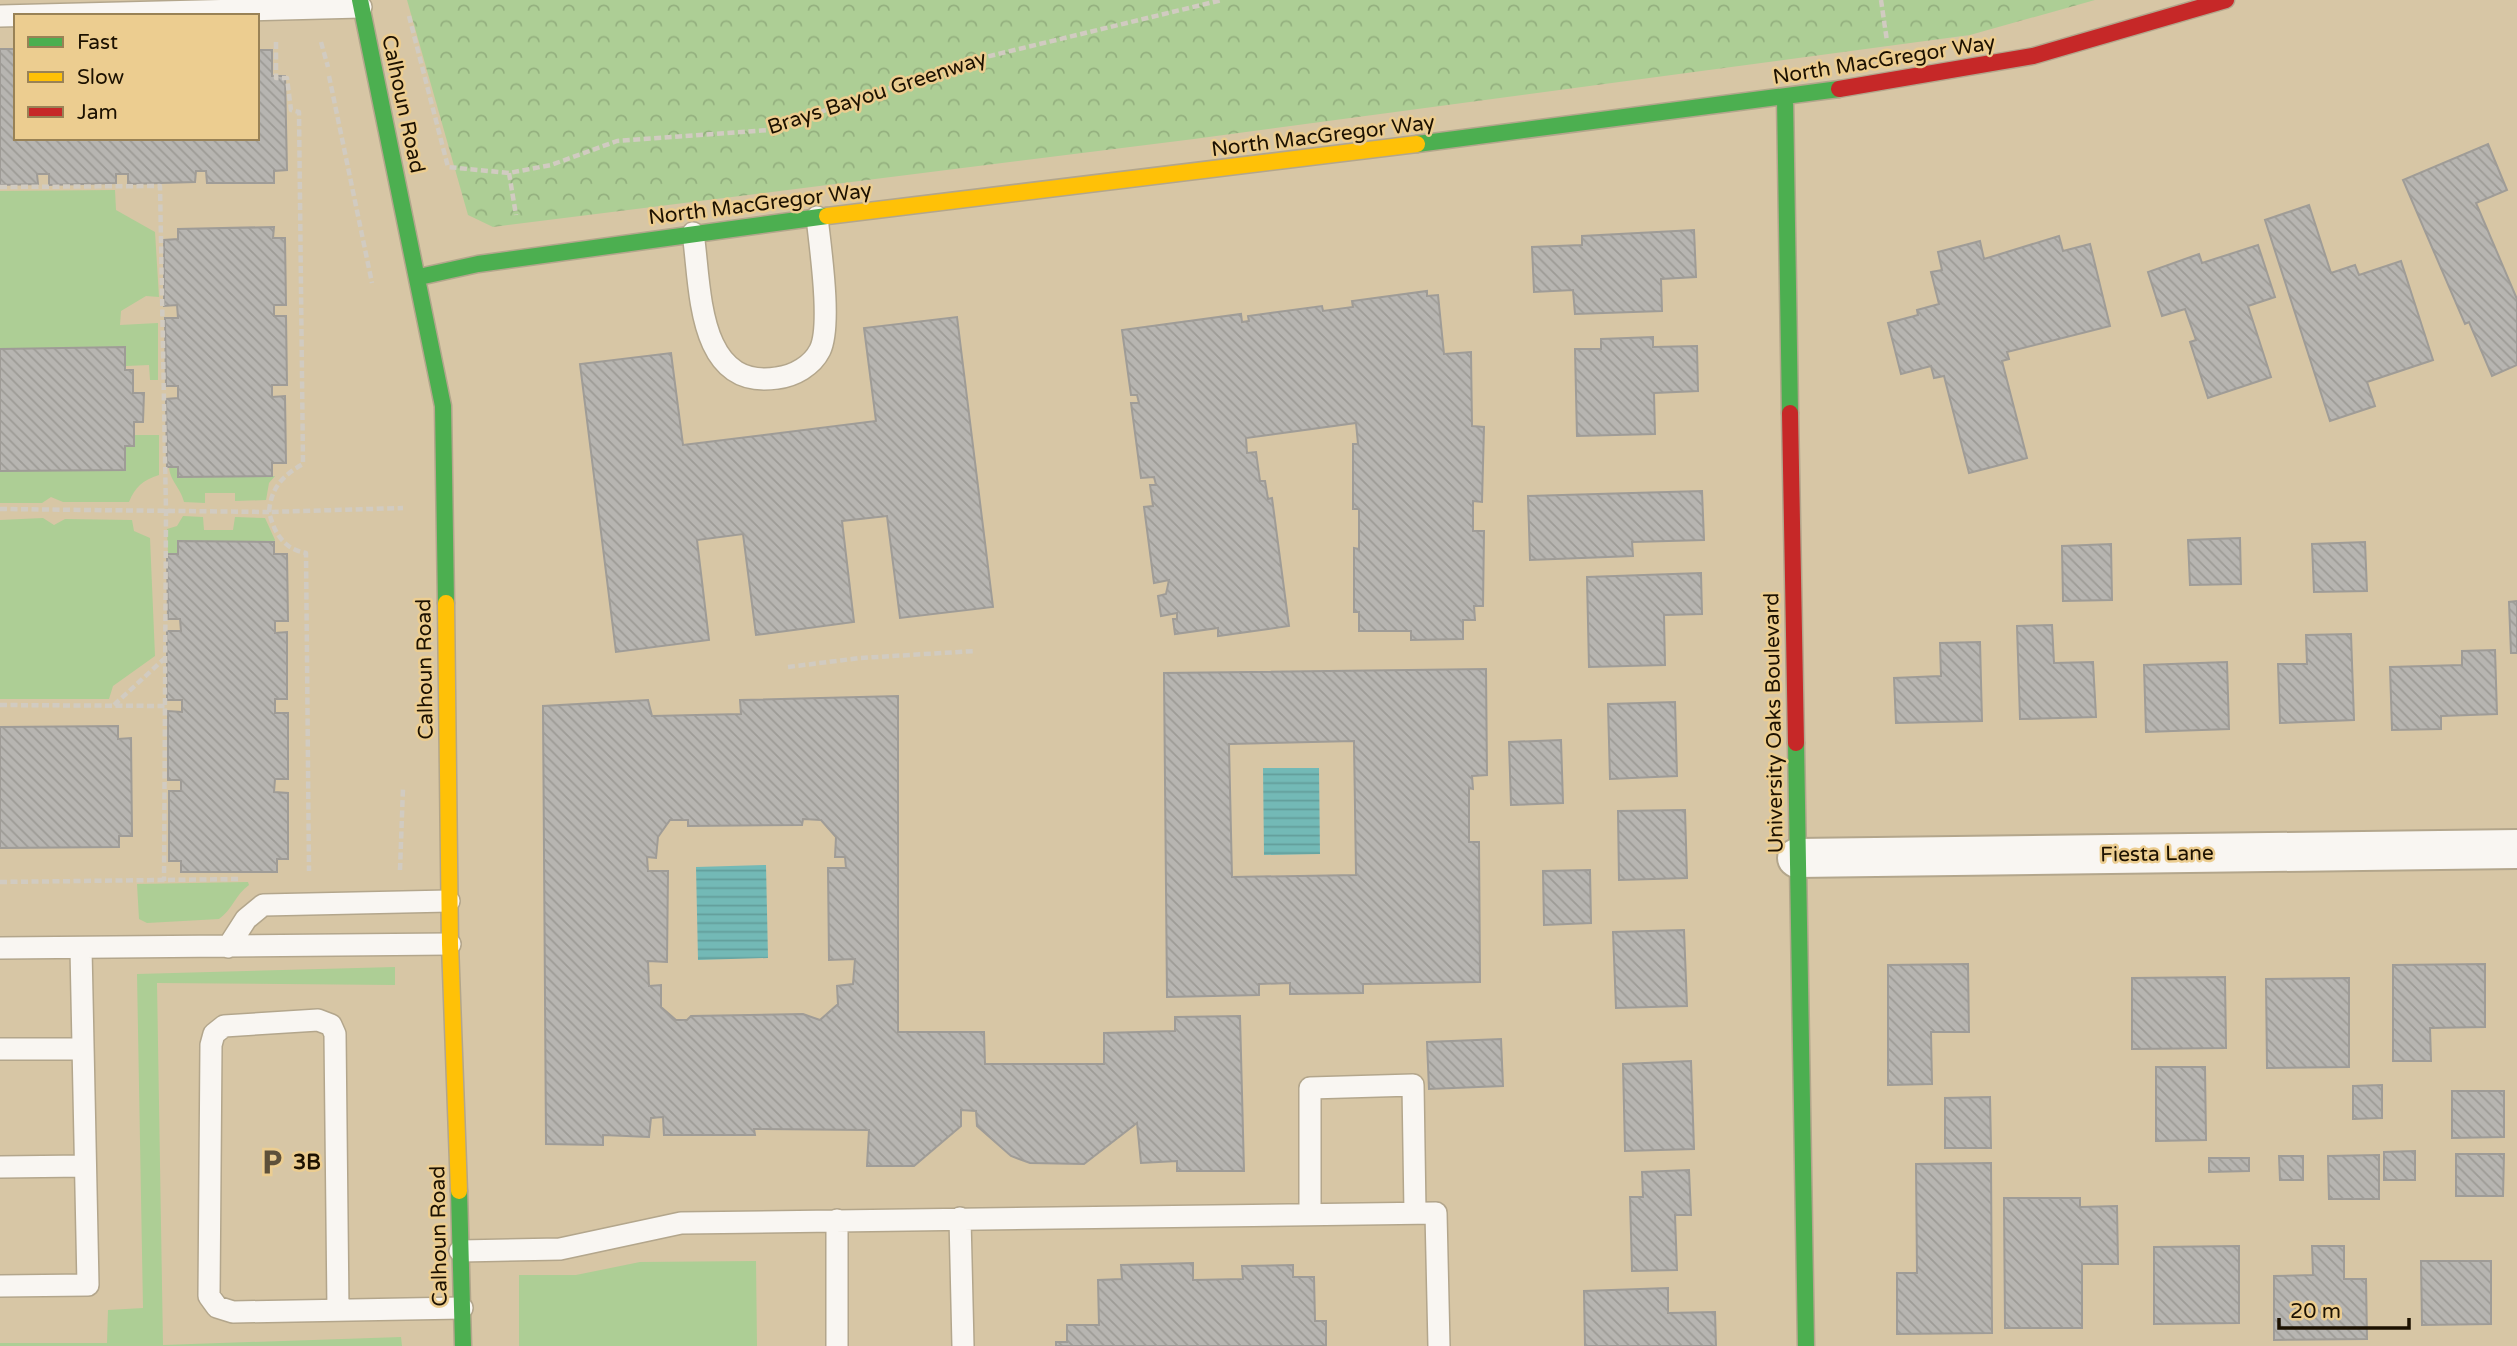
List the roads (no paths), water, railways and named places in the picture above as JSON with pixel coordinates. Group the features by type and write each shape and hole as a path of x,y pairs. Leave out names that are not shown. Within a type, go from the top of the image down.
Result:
{"street":[{"name":"North MacGregor Way","path":"419,276 489,262 693,233 1785,98 2033,56 2226,0"},
{"name":"Calhoun Road","path":"360,3 419,276 443,406 449,901 463,1346"},
{"name":"University Oaks Boulevard","path":"1785,98 1806,1346"},
{"name":"Fiesta Lane","path":"1797,859 2517,849"}],"lane":[{"path":"104,14 313,10 360,3"},
{"path":"693,233 708,337 723,363 748,376 771,379 789,377 807,366 821,349 825,323 817,217"},
{"path":"228,947 246,919 263,905 449,901"},
{"path":"0,948 450,944"},
{"path":"0,1286 88,1285 81,949"},
{"path":"338,1310 335,1034 331,1025 318,1020 224,1026 214,1034 211,1045 209,1296 217,1307 233,1312 462,1308"},
{"path":"0,1049 83,1049"},
{"path":"1310,1214 1310,1088 1413,1085 1415,1212"},
{"path":"0,1167 85,1166"},
{"path":"460,1251 560,1249 681,1223 1436,1213 1439,1346"},
{"path":"960,1218 963,1346"},
{"path":"837,1220 837,1346"}],"water":[{"path":"1263,768 1319,768 1320,854 1264,855"},
{"path":"766,865 768,958 698,960 696,867"}],"place":[{"name":"3B","path":"272,1162"}]}
